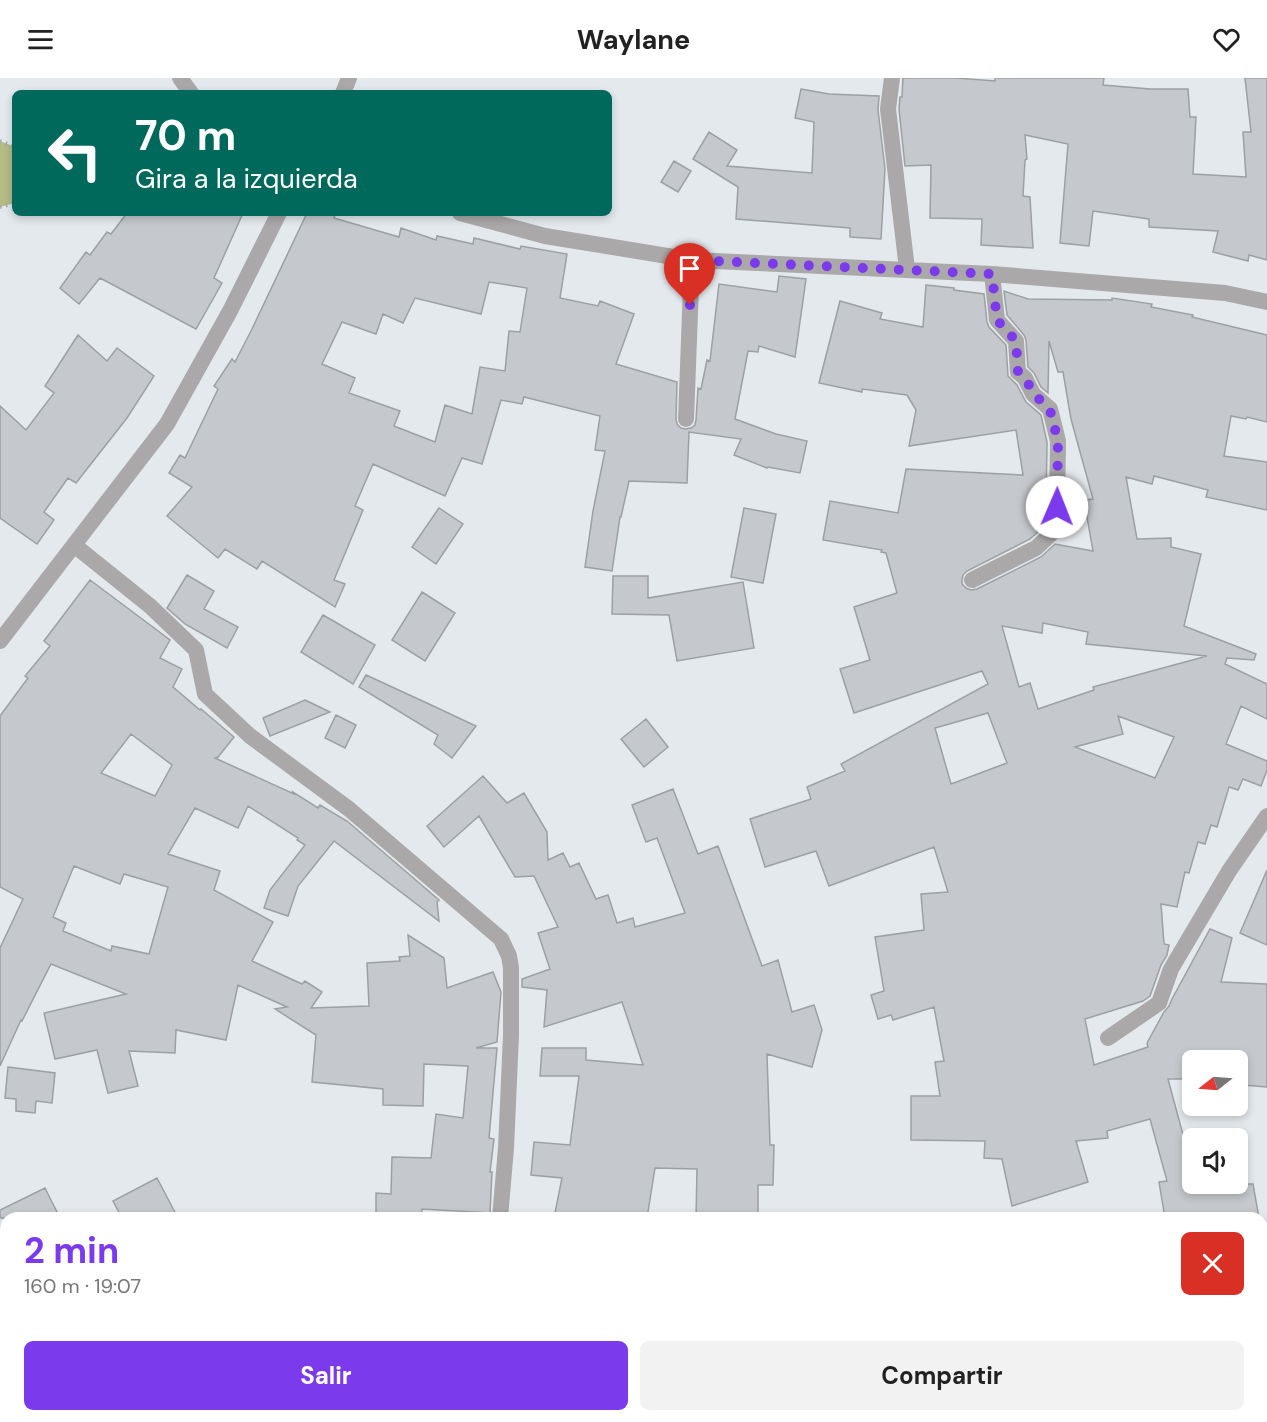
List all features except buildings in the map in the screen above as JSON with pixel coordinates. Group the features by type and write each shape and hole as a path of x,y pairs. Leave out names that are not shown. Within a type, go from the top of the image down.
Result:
{"street":[{"path":"892,78 888,110 907,269"},
{"path":"0,641 167,424 230,311 278,216"},
{"path":"471,216 545,236 692,260 992,274 1225,293 1267,302"},
{"path":"686,419 692,260"},
{"path":"972,580 1036,548 1052,533 1057,507 1058,441 1050,410 1034,394 1025,378 1018,372 1016,341 997,320 992,274"},
{"path":"74,545 150,606 196,650 205,694 250,736 349,809 501,939 509,956 511,968 511,1035 501,1212"},
{"path":"1108,1038 1159,1003 1171,969 1229,871 1267,816"}],"green space":[{"path":"0,141 12,146 12,204 0,207"}],"route":[{"path":"690,305 692,260 992,274 997,320 1016,341 1018,372 1025,378 1034,394 1050,410 1058,441 1057,507"}]}
